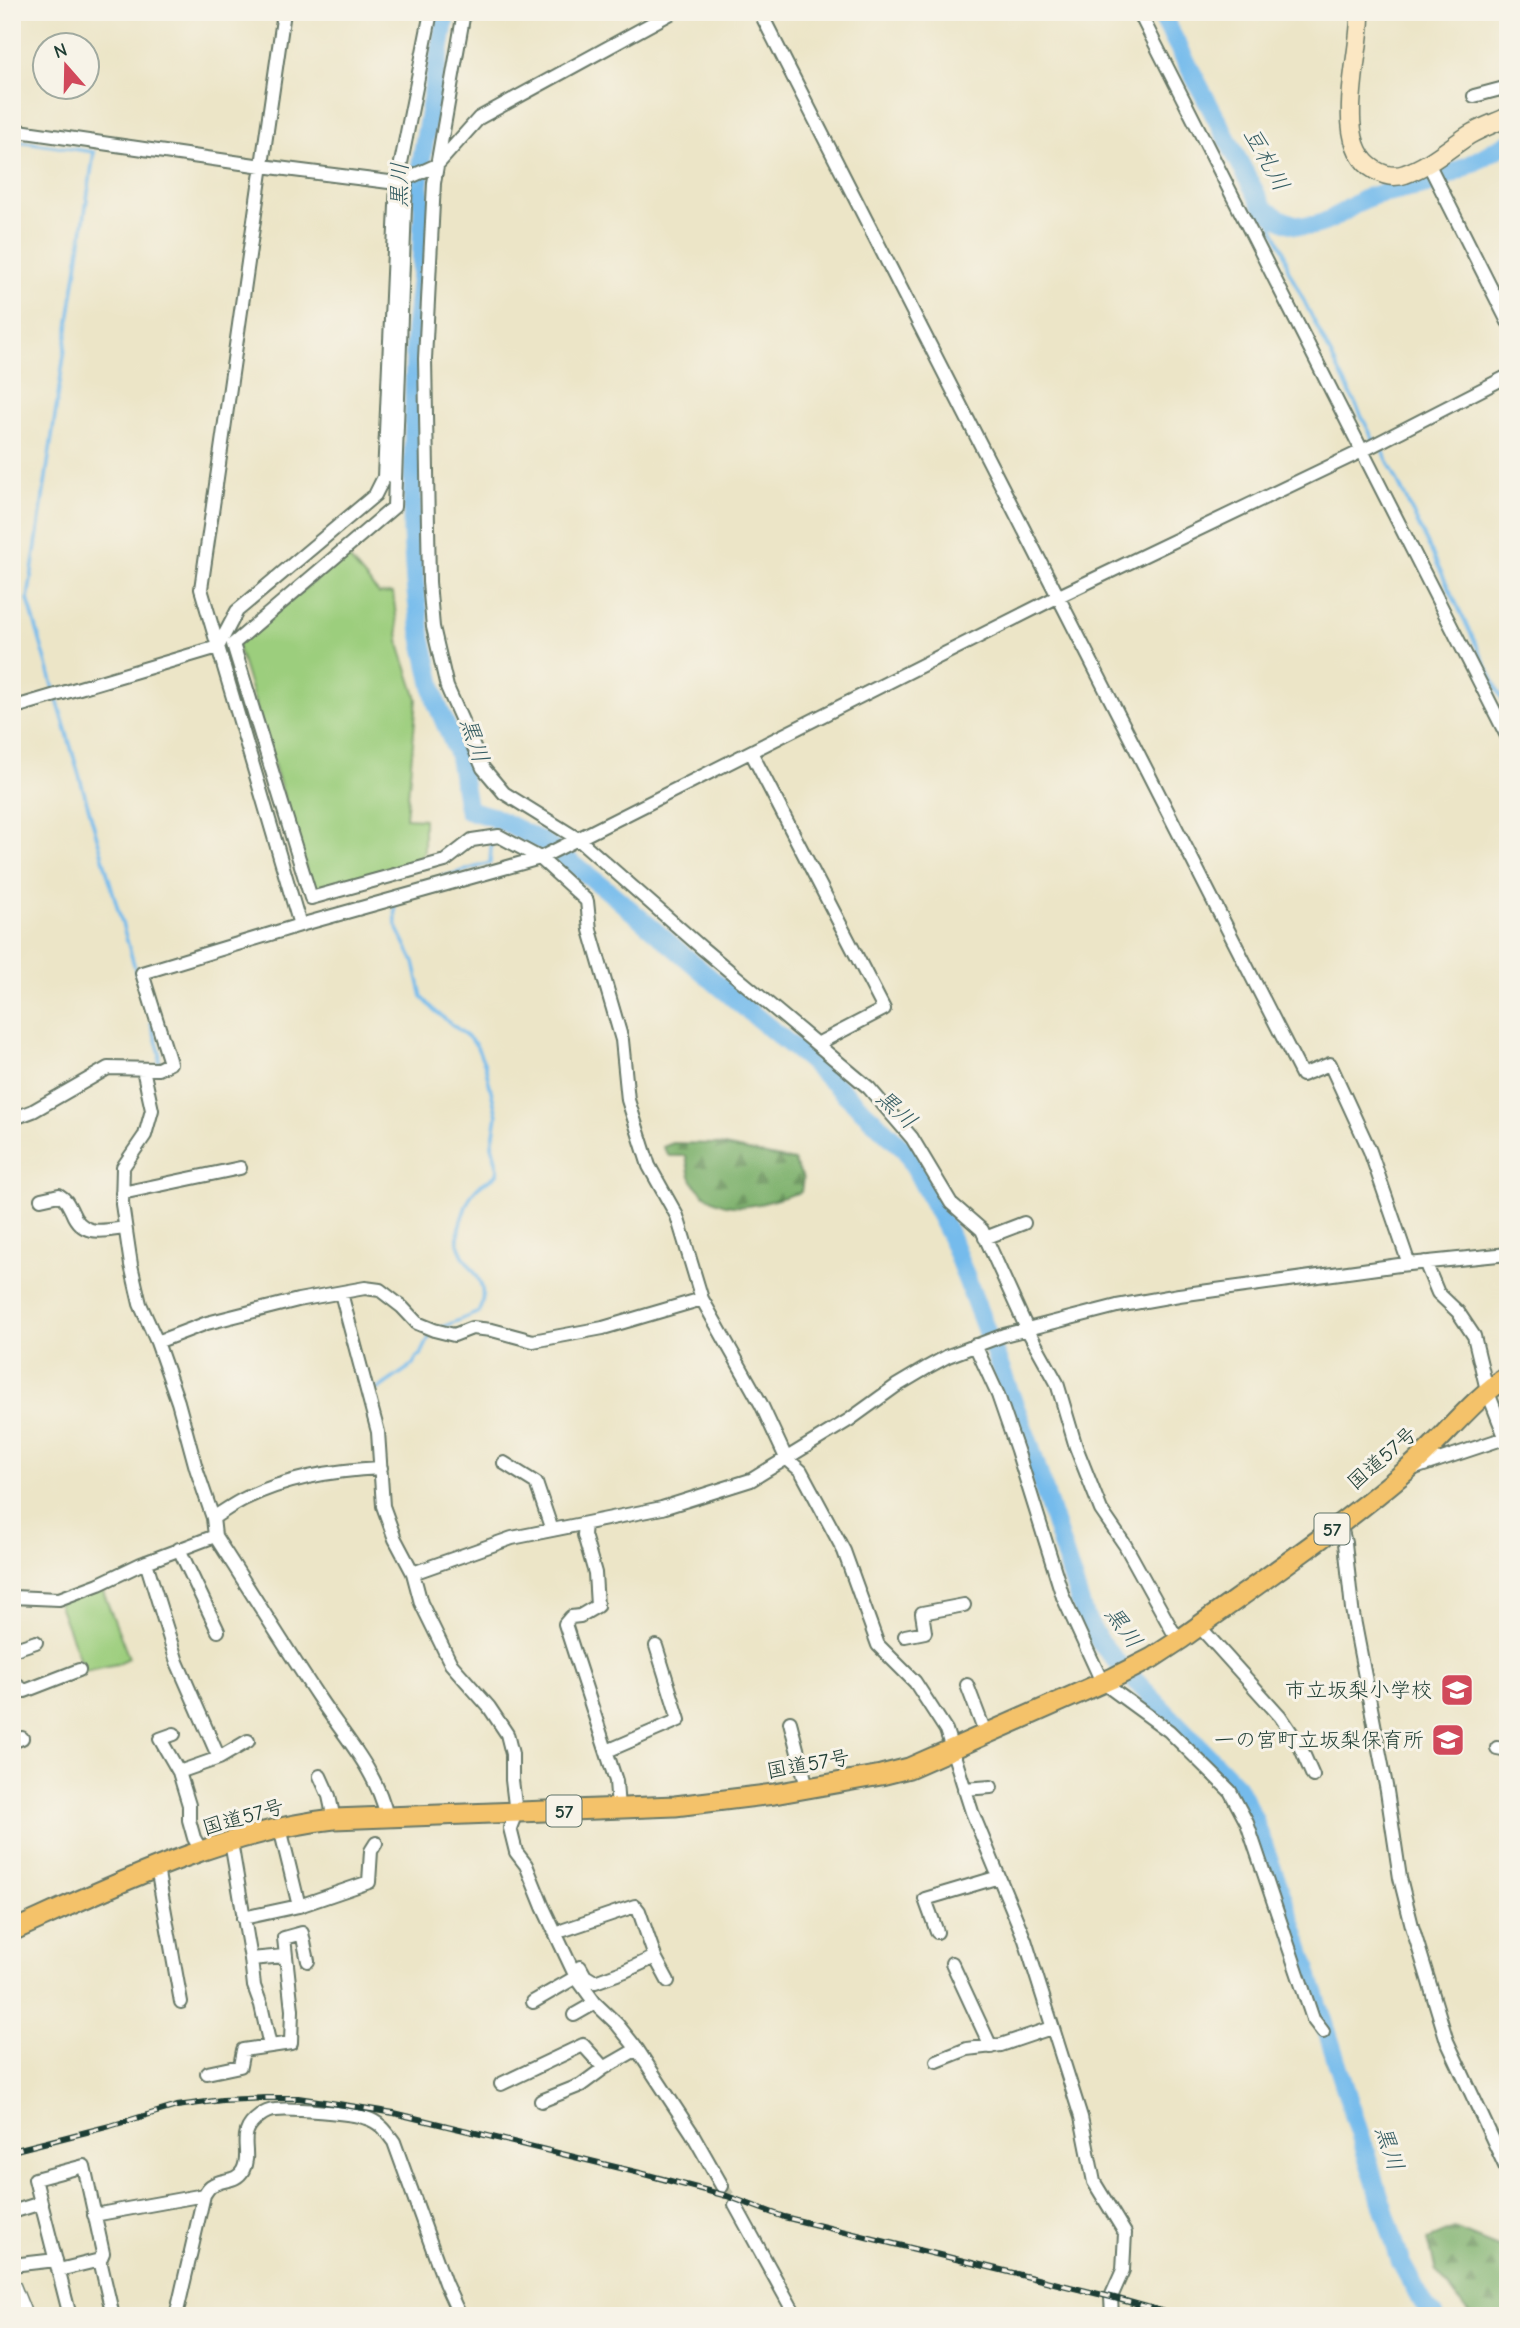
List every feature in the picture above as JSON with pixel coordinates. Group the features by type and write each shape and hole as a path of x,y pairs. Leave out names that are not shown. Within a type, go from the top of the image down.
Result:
{"highway":[{"name":"国道57号","path":"12,1931 157,1868 280,1828 334,1819 618,1809 742,1798 909,1768 1108,1680 1141,1664 1181,1639 1340,1523 1408,1469 1487,1390 1508,1376"}],"main road":[{"path":"1360,12 1350,98 1353,136 1363,159 1371,167 1391,176 1404,174 1428,163 1472,133 1508,117"}],"street":[{"path":"284,12 201,589 300,925"},
{"path":"12,708 218,647 237,611 375,495 384,477 401,181 431,12"},
{"path":"464,12 434,183 425,359 428,546 433,627 447,687 483,768 504,793 578,839 702,948 869,1088 912,1138 951,1203 982,1230 1027,1329 1057,1383 1076,1447 1101,1510 1125,1545 1172,1630 1181,1639"},
{"path":"12,130 262,166 401,181 437,164 479,118 673,12"},
{"path":"760,12 1302,1075 1330,1064 1374,1160 1409,1264"},
{"path":"1139,12 1508,738"},
{"path":"1474,96 1508,87"},
{"path":"1428,163 1508,322"},
{"path":"401,181 394,507 233,644 311,898 445,861 472,840 499,836 540,858 587,901 590,930 622,1040 628,1100 649,1166 677,1216 702,1299 761,1404 786,1458 801,1471 844,1551 878,1645 915,1682 946,1730 964,1789 1025,1940 1081,2117 1094,2182 1125,2233 1123,2270 1111,2297 1112,2316"},
{"path":"12,1119 33,1111 108,1068 158,1069 170,1063 142,973 300,925 540,858 1057,597 1362,451 1508,376"},
{"path":"751,752 884,1009 817,1044"},
{"path":"143,1069 152,1110 145,1135 123,1167 125,1228 140,1304 157,1342 178,1402 213,1518 215,1536 319,1698 363,1760 379,1789 387,1817"},
{"path":"122,1193 240,1168"},
{"path":"41,1199 59,1195 67,1200 75,1220 84,1229 94,1232 125,1228"},
{"path":"985,1238 1017,1222"},
{"path":"413,1573 512,1538 662,1508 751,1480 849,1420 928,1367 1004,1335 1131,1303 1409,1264 1508,1254"},
{"path":"1408,1469 1507,1440 1487,1390 1474,1336 1458,1312 1438,1293 1425,1262"},
{"path":"157,1342 207,1323 298,1300 365,1288 380,1290 402,1307 416,1323 433,1331 454,1335 472,1328 492,1330 533,1341 603,1328 702,1299"},
{"path":"341,1293 378,1432 383,1506 395,1539 413,1573 421,1603 452,1664 489,1707 507,1734 512,1754 516,1812 510,1828 516,1852 564,1930 585,1976 595,1982 655,1957"},
{"path":"975,1345 998,1395 1063,1597 1108,1680 1169,1731 1230,1791 1247,1823 1313,2019 1323,2032"},
{"path":"504,1462 536,1483 552,1530"},
{"path":"213,1518 267,1489 350,1469 381,1468"},
{"path":"1340,1523 1345,1543 1352,1609 1387,1791 1398,1866 1412,1926 1447,2041 1508,2172"},
{"path":"585,1524 584,1535 595,1573 597,1606 565,1623 616,1781 618,1809"},
{"path":"12,1597 60,1599 215,1536"},
{"path":"179,1549 218,1631"},
{"path":"146,1562 177,1662 219,1758"},
{"path":"905,1636 925,1632 922,1613 964,1605"},
{"path":"1199,1626 1280,1716 1299,1744 1313,1776"},
{"path":"12,1650 36,1642"},
{"path":"607,1751 679,1720 656,1646"},
{"path":"13,1681 25,1691 79,1670"},
{"path":"967,1685 986,1735"},
{"path":"790,1722 807,1787"},
{"path":"174,1734 160,1739 179,1772 189,1805 189,1820 194,1838 202,1852"},
{"path":"179,1772 219,1758 248,1741"},
{"path":"320,1776 329,1796 334,1819"},
{"path":"964,1789 991,1787"},
{"path":"280,1828 299,1906"},
{"path":"231,1842 254,1986 270,2046"},
{"path":"243,1918 299,1906 369,1882 371,1851 376,1843"},
{"path":"526,1866 542,1907 576,1977 595,2003 637,2049 692,2133 722,2186"},
{"path":"157,1868 180,2002"},
{"path":"937,1932 925,1899 999,1877"},
{"path":"564,1930 635,1906 655,1957 668,1981"},
{"path":"207,2073 240,2066 243,2050 291,2043 292,2010 284,1938 302,1933 308,1962"},
{"path":"251,1959 284,1955"},
{"path":"952,1963 991,2047"},
{"path":"533,2002 576,1977"},
{"path":"574,2015 595,2003"},
{"path":"937,2060 967,2049 991,2047 1051,2028"},
{"path":"501,2084 583,2045 604,2068"},
{"path":"541,2101 581,2085 637,2049"},
{"path":"177,2316 204,2194 212,2185 236,2178 244,2169 247,2157 244,2138 253,2122 261,2115 274,2110 366,2118 383,2126 394,2142 445,2283 460,2316"},
{"path":"70,2316 35,2179 84,2166 103,2253 100,2260 113,2316"},
{"path":"94,2215 204,2194"},
{"path":"12,2212 41,2203"},
{"path":"735,2205 796,2316"},
{"path":"12,2265 57,2265 100,2260"},
{"path":"12,2286 24,2316"}],"green space":[{"path":"346,555 379,594 393,593 400,647 417,699 406,818 424,819 424,852 418,863 313,892 237,644"},
{"path":"673,1143 715,1144 794,1161 803,1178 801,1192 743,1206 716,1202 693,1182 686,1156 669,1156 663,1147"},
{"path":"102,1589 129,1658 117,1664 84,1671 58,1602"},
{"path":"1454,2229 1508,2251 1508,2316 1471,2316 1436,2271 1428,2240"}],"waterway":[{"name":"黒川","path":"446,12 419,187 423,208 415,331 412,533 421,633 436,702 458,754 468,810 493,817 545,843 606,889 809,1060 906,1151 951,1238 1029,1443 1084,1615 1099,1641 1117,1662 1237,1786 1254,1819 1293,1925 1401,2263 1425,2306 1434,2316"},
{"name":"豆札川","path":"1160,12 1264,209 1280,219 1303,226 1318,224 1372,196 1436,181 1508,143"},
{"path":"12,140 94,152 28,599 137,975"},
{"path":"1264,209 1284,251 1288,269 1373,439 1382,449 1508,711"},
{"path":"395,894 395,891 490,863 493,817"},
{"path":"395,902 396,925 414,962 422,997 476,1045 485,1065 497,1116 492,1145 497,1174 479,1186 471,1196 458,1235 461,1251 480,1281 482,1300 479,1312 440,1328"},
{"path":"151,1023 160,1053 159,1062"},
{"path":"378,1389 414,1364 434,1333"}],"tunnel":[{"path":"722,2186 735,2205"}],"railway":[{"path":"12,2151 177,2106 222,2100 298,2098 394,2113 644,2174 727,2196 784,2217 1179,2316"}],"place":[{"name":"市立坂梨小学校","path":"1457,1690"},
{"name":"一の宮町立坂梨保育所","path":"1448,1740"}]}
